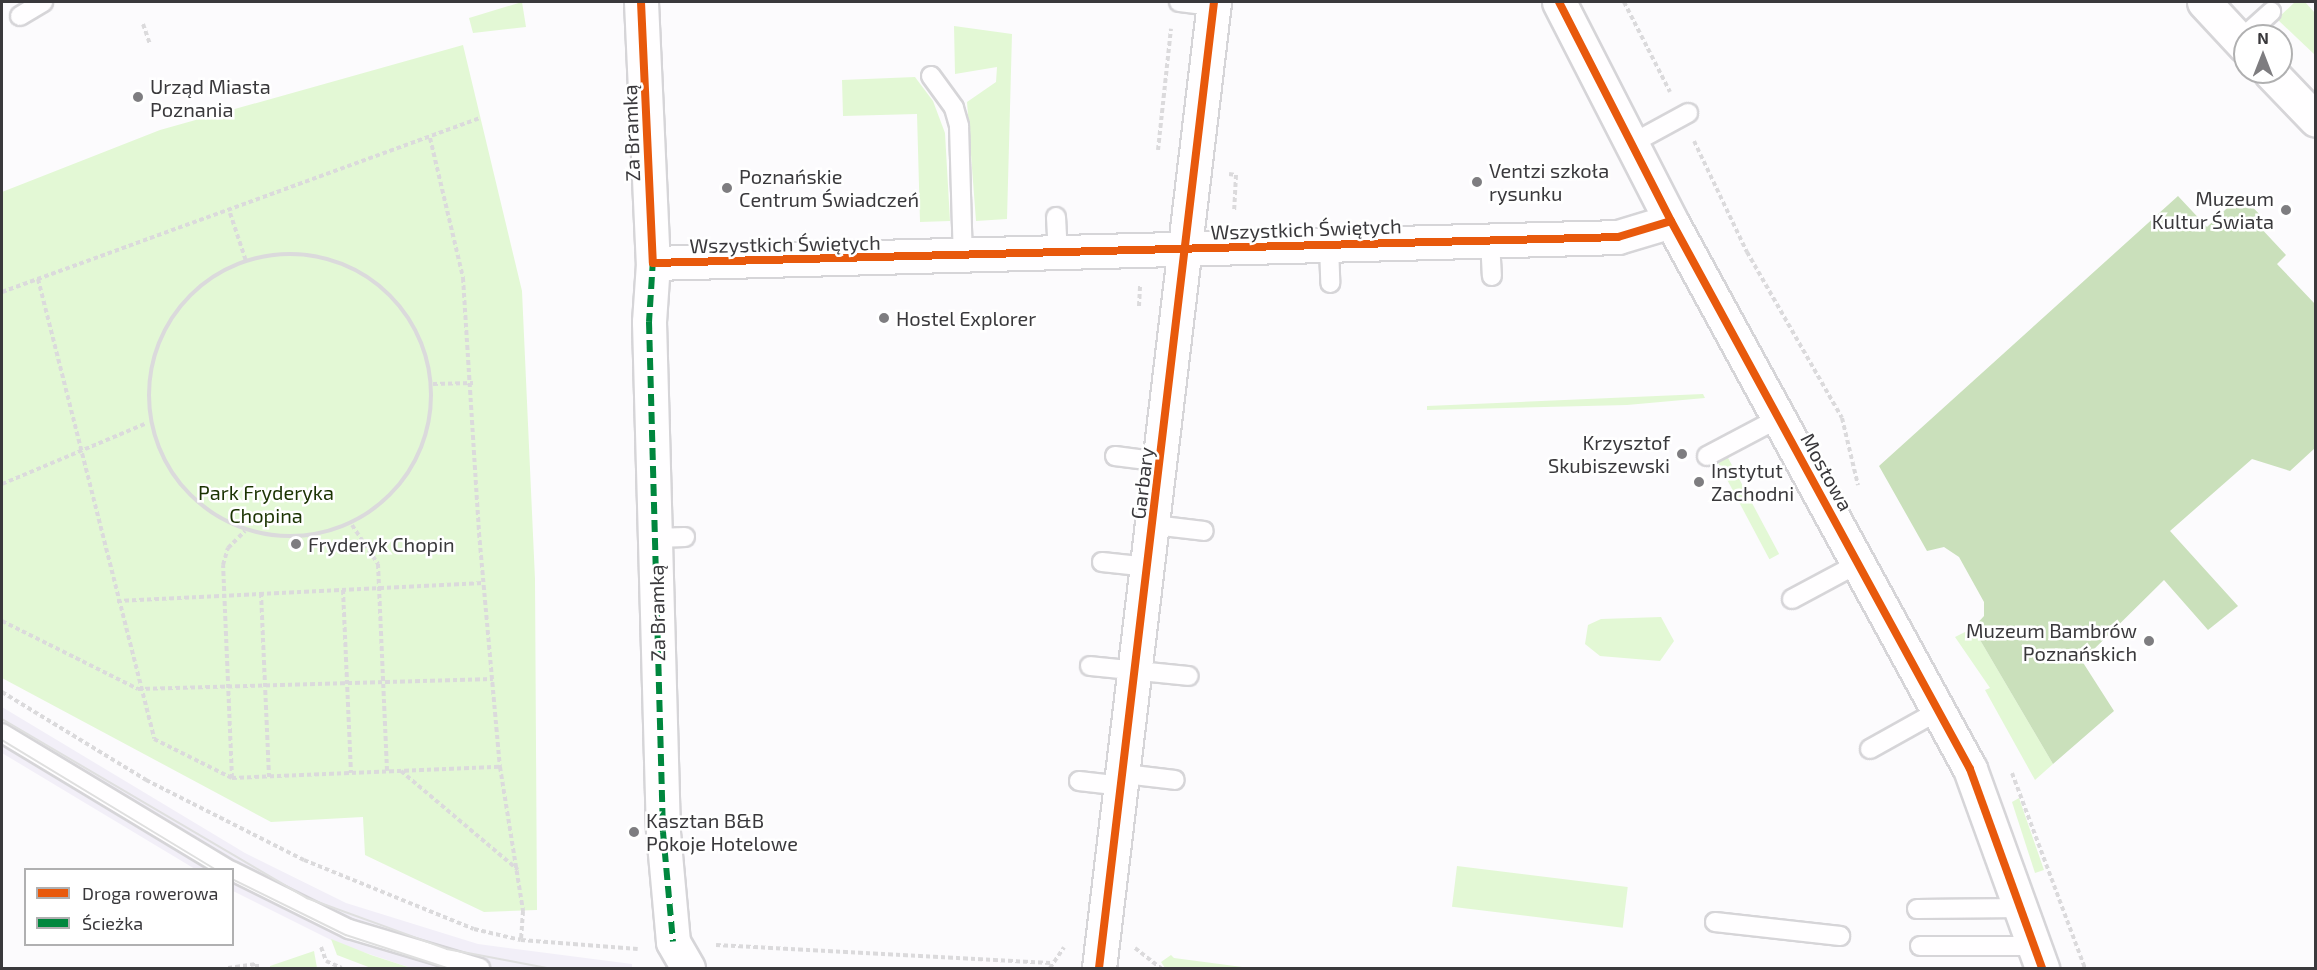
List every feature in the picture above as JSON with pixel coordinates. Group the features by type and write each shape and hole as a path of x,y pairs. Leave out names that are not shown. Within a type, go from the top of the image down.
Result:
{"street":[{"name":"Za Bramką","path":"641,2 653,263 649,321 670,537 651,725 669,953"},
{"name":"Mostowa","path":"1559,2 1671,221 1941,710 1990,815 2039,957"},
{"path":"2204,2 2233,33"},
{"name":"Garbary","path":"1099,969 1137,671 1213,4"},
{"path":"2282,84 2316,120"},
{"name":"Wszystkich Świętych","path":"653,263 963,258 1630,236 1671,221"}],"lane":[{"path":"20,16 43,2"},
{"path":"1179,2 1213,4"},
{"path":"2260,24 2271,12"},
{"path":"931,76 954,108 959,126 963,258"},
{"path":"1631,144 1685,115"},
{"path":"1056,218 1058,255"},
{"path":"1490,240 1492,276"},
{"path":"1329,245 1330,282"},
{"path":"1707,456 1779,418"},
{"path":"1115,456 1161,462"},
{"path":"1154,525 1204,531"},
{"path":"1102,562 1149,567"},
{"path":"1792,599 1859,563"},
{"path":"1090,666 1188,676"},
{"path":"1870,749 1941,710"},
{"path":"2,733 228,868"},
{"path":"1079,781 1175,780"},
{"path":"234,871 390,944 480,969"},
{"path":"1917,909 2022,908"},
{"path":"1715,922 1840,936"},
{"path":"1920,946 2039,957"}],"path":[{"path":"1624,2 1685,115 1747,252 1842,418 1860,496"},
{"path":"143,24 150,44"},
{"path":"2,292 230,213 480,118"},
{"path":"430,138 463,278 473,383 484,583 500,767 518,870 521,940"},
{"path":"230,213 246,261"},
{"path":"288,253 331,260 370,278 401,306 423,343 433,384 430,427 415,468 388,501 352,525 245,531 210,514 181,488 147,423 149,376 166,330 181,304 211,278 246,261 288,253"},
{"path":"38,279 82,450 138,689 154,739 232,778 500,767"},
{"path":"433,384 473,383"},
{"path":"2,484 147,423"},
{"path":"352,525 378,564 387,771"},
{"path":"232,778 224,595 228,548 245,531"},
{"path":"117,601 484,583"},
{"path":"343,590 351,773"},
{"path":"261,593 269,777"},
{"path":"2,621 138,689 265,688 493,679"},
{"path":"2,692 146,780 304,860 474,929 521,940 669,953 1051,963 1050,969"},
{"path":"2006,761 2022,790 2085,969"},
{"path":"400,771 518,870"},
{"path":"228,969 257,964 257,969"}],"shaded area":[{"path":"2,707 245,853 346,903 478,944 632,964 632,968 411,968 339,944 234,892 234,868 193,868 2,753"}],"green space":[{"path":"522,2 526,27 473,33 469,18"},
{"path":"2295,2 2305,2 2315,13 2315,55 2293,34 2293,24 2282,24 2277,19"},
{"path":"954,26 1012,34 1007,219 976,221 967,102 996,82 997,67 955,74"},
{"name":"Park Fryderyka Chopina","path":"463,45 522,291 535,579 537,910 484,912 365,855 363,817 271,822 2,678 2,192 160,130"},
{"path":"915,77 933,101 945,133 950,221 920,222 917,114 843,116 842,80"},
{"path":"2241,195 2264,219 2258,225 2286,255 2277,264 2315,304 2315,448 2290,471 2252,459 2170,531 2238,606 2208,630 2164,580 2082,661 2114,711 2053,764 1973,628 1984,616 1984,602 1959,557 1944,547 1927,551 1879,466 2178,196 2207,227"},
{"path":"1703,394 1705,398 1627,405 1427,410 1427,406"},
{"path":"1727,456 1779,554 1769,559 1717,461"},
{"path":"1661,617 1674,641 1660,661 1600,656 1585,644 1588,625 1601,619"},
{"path":"1973,628 2053,764 2035,780 1985,690 1990,688 1955,637"},
{"path":"2019,798 2044,870 2035,873 2012,802"},
{"path":"1457,866 1628,887 1623,928 1452,907"},
{"path":"331,939 411,968 371,968 337,955"},
{"path":"314,951 317,968 270,968 270,966"},
{"path":"1171,955 1174,958 1250,968 1165,968 1161,962"}],"tram line":[{"path":"2,719 307,898 447,949 548,968"},
{"path":"2,740 214,868"},
{"path":"234,880 346,935 447,968"}],"marked path":[{"path":"653,259 649,322 663,832 673,942"}],"cycle path":[{"path":"641,2 653,263 1618,237 1671,221"},
{"path":"1099,968 1214,2"},
{"path":"1559,2 1671,221 1970,769 2042,968"}],"place":[{"name":"Urząd Miasta Poznania","path":"138,97"},
{"name":"Ventzi szkoła rysunku","path":"1477,182"},
{"name":"Poznańskie Centrum Świadczeń","path":"727,188"},
{"name":"Muzeum Kultur Świata","path":"2286,210"},
{"name":"Hostel Explorer","path":"884,318"},
{"name":"Krzysztof Skubiszewski","path":"1682,454"},
{"name":"Instytut Zachodni","path":"1699,482"},
{"name":"Fryderyk Chopin","path":"296,544"},
{"name":"Muzeum Bambrów Poznańskich","path":"2149,641"},
{"name":"Kasztan B&B Pokoje Hotelowe","path":"634,832"}]}
